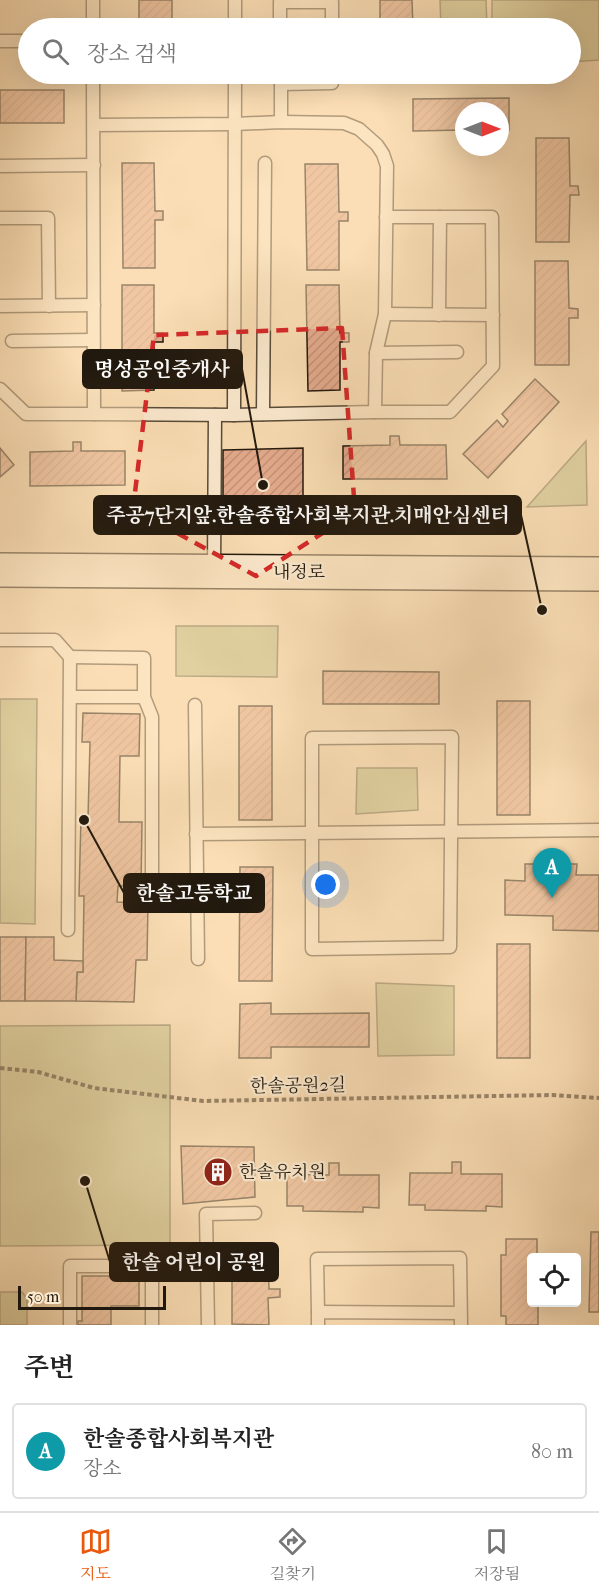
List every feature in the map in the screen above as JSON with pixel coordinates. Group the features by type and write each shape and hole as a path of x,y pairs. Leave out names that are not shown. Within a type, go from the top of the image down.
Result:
{"street":[{"name":"내정로","path":"0,570 599,574"}],"lane":[{"path":"93,0 93,18"},
{"path":"235,0 235,18"},
{"path":"280,18 280,2 332,2 332,18"},
{"path":"0,41 18,41"},
{"path":"93,84 94,414"},
{"path":"234,415 235,84"},
{"path":"281,84 281,122"},
{"path":"94,125 344,123 359,129 377,145 384,154 387,166 386,314 376,354 375,412"},
{"path":"263,414 265,163"},
{"path":"0,166 94,165"},
{"path":"0,388 26,414 234,415 450,412 493,366 492,217 386,217"},
{"path":"439,315 440,217"},
{"path":"0,218 48,218 49,306"},
{"path":"0,306 94,305"},
{"path":"386,314 493,315"},
{"path":"12,341 93,340"},
{"path":"376,354 457,352"},
{"path":"214,572 215,415"},
{"path":"0,640 55,640 70,657 68,930"},
{"path":"70,657 144,658 144,697 152,717 152,893"},
{"path":"70,697 144,697"},
{"path":"195,705 198,959"},
{"path":"452,736 452,832 450,947 312,949 312,738 452,736"},
{"path":"196,834 599,830"},
{"path":"208,1325 206,1214 255,1213"},
{"path":"460,1258 460,1319 318,1319 317,1259 460,1258"},
{"path":"70,1325 70,1266 152,1266 152,1325"}],"path":[{"name":"한솔공원2길","path":"0,1068 38,1072 94,1088 203,1101 552,1095 599,1098"}],"highlighted area":[{"path":"342,328 355,512 256,576 133,509 154,335"}],"shaded area":[{"path":"440,0 486,0 487,18 441,18"},
{"path":"492,0 599,0 599,60 581,61 581,18 492,18"},
{"path":"586,441 587,505 527,507"},
{"path":"176,626 278,626 277,677 176,676"},
{"path":"0,699 37,699 35,924 0,923"},
{"path":"357,768 417,768 418,810 356,814"},
{"path":"376,983 454,986 454,1055 378,1056"},
{"path":"170,1025 170,1245 0,1246 0,1026"},
{"path":"0,1292 22,1292 27,1299 27,1325 0,1325"}],"building":[{"path":"139,0 172,0 172,18 139,18"},
{"path":"380,0 412,0 413,18 380,18"},
{"path":"0,90 64,90 64,123 0,123"},
{"path":"509,98 509,102 455,102 455,130 413,131 413,99"},
{"path":"536,138 569,138 570,186 578,186 579,195 570,195 569,242 536,242"},
{"path":"122,163 154,163 155,211 163,211 163,220 155,220 155,268 123,268"},
{"path":"305,164 338,164 339,212 348,212 348,221 339,221 339,270 307,270"},
{"path":"535,261 568,261 569,308 578,309 578,318 569,318 569,365 535,365"},
{"path":"122,285 154,285 154,333 163,333 163,342 154,342 154,390 122,391"},
{"path":"306,285 339,285 340,333 349,333 349,342 340,342 340,390 308,391"},
{"path":"535,379 559,402 488,478 463,454 497,420 503,427 508,421 502,414"},
{"path":"390,436 399,436 400,445 446,445 447,479 343,479 343,446 390,445"},
{"path":"73,442 81,442 81,451 125,451 125,485 30,486 30,452 73,451"},
{"path":"0,448 14,465 0,477"},
{"path":"303,448 303,522 223,520 223,450"},
{"path":"323,671 439,672 439,704 323,704"},
{"path":"497,701 530,701 530,815 497,815"},
{"path":"239,706 272,706 272,820 239,820"},
{"path":"83,713 140,714 139,756 120,756 119,822 142,822 141,886 118,886 117,902 148,903 147,960 136,960 134,1002 76,1001 77,972 83,972 84,896 79,896 81,818 88,818 90,742 82,742"},
{"path":"525,864 577,864 576,875 599,875 599,931 553,930 553,916 505,915 505,880 525,881"},
{"path":"240,867 273,867 272,981 239,981"},
{"path":"0,937 26,937 25,1001 0,1001"},
{"path":"26,937 54,937 54,960 83,961 83,972 77,972 76,1001 25,1001"},
{"path":"497,944 530,944 530,1058 497,1058"},
{"path":"271,1003 271,1014 369,1013 369,1047 271,1047 271,1058 239,1058 240,1004"},
{"name":"한솔유치원","path":"181,1146 254,1147 255,1197 183,1204"},
{"path":"452,1162 461,1162 461,1174 502,1174 502,1207 486,1206 486,1211 425,1210 425,1205 409,1205 410,1173 452,1173"},
{"path":"329,1163 339,1163 339,1175 379,1175 379,1208 363,1207 363,1212 303,1211 303,1206 287,1206 287,1174 329,1175"},
{"path":"591,1232 599,1232 599,1312 589,1312"},
{"path":"506,1239 537,1239 537,1253 527,1253 527,1307 538,1307 538,1325 506,1325 506,1316 501,1316 501,1255 506,1255"},
{"path":"237,1246 268,1246 269,1289 280,1289 280,1297 268,1298 269,1325 232,1324 232,1262 237,1262"},
{"path":"82,1276 139,1276 139,1306 111,1306 111,1325 78,1325 78,1321 82,1321"}],"place":[{"name":"명성공인중개사","path":"263,485"},
{"name":"주공7단지앞.한솔종합사회복지관.치매안심센터","path":"542,610"},
{"name":"한솔고등학교","path":"84,820"},
{"name":"한솔종합사회복지관","path":"552,898"},
{"name":"한솔유치원","path":"218,1172"},
{"name":"한솔 어린이 공원","path":"85,1181"}]}
